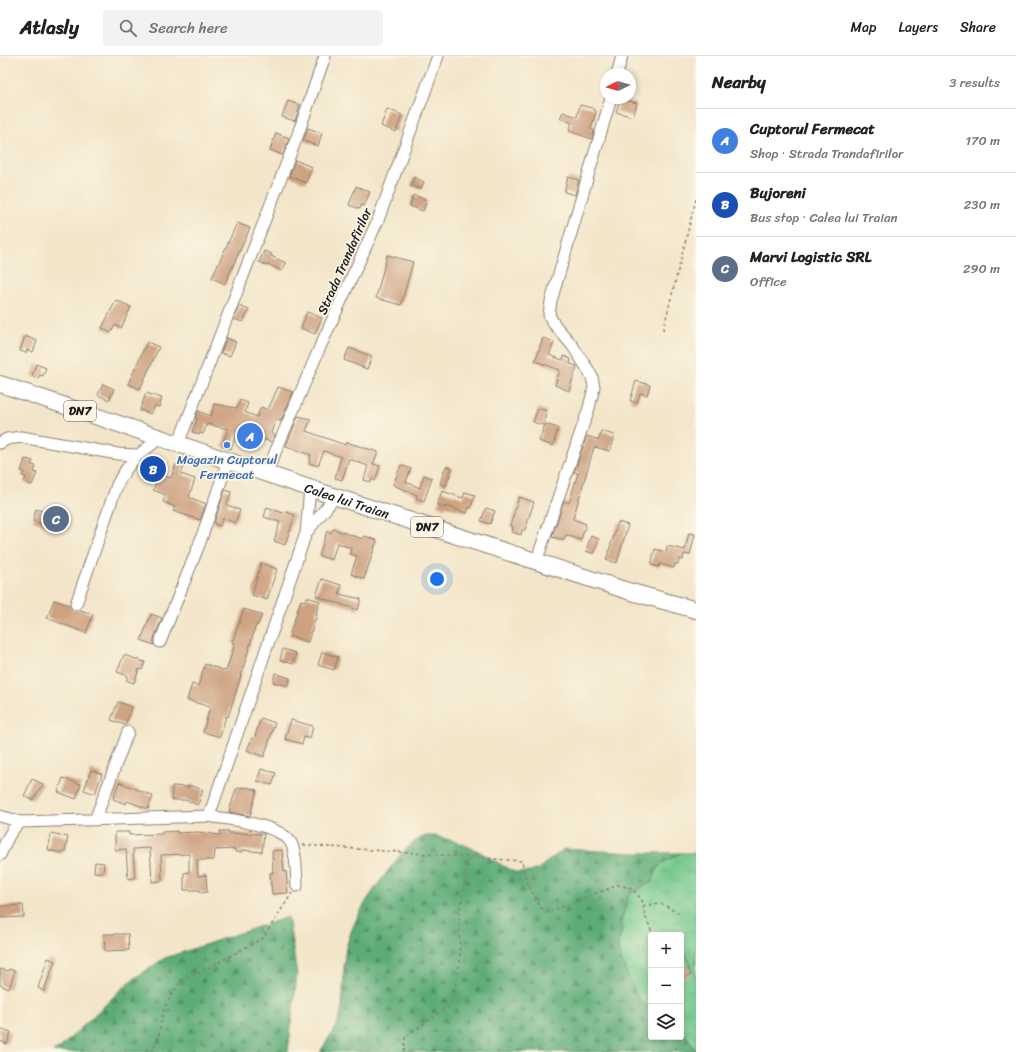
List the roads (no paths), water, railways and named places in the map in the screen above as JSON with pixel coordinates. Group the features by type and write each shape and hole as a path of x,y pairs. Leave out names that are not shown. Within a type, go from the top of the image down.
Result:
{"highway":[{"name":"Calea lui Traian","path":"0,384 335,497 628,591 696,610"}],"street":[{"path":"178,444 298,134 325,56"},
{"name":"Strada Trandafirilor","path":"266,474 320,347 378,220 438,56"},
{"path":"619,68 622,56"},
{"path":"536,562 589,408 594,388 592,377 588,368 572,345 554,324 549,315 551,301 609,104"},
{"path":"0,443 7,439 21,437 118,454 137,455"},
{"path":"76,604 117,485 122,475 137,455 160,438"},
{"path":"160,642 199,545 228,461"},
{"path":"210,816 306,532 310,488"},
{"path":"306,532 335,497"},
{"path":"95,820 128,732"},
{"path":"0,816 21,822 210,816 254,824 271,829 283,836 291,844 295,858 297,886"},
{"path":"0,855 12,831 16,825 21,822"}],"place":[{"name":"Cuptorul Fermecat","path":"250,436"},
{"name":"Magazin Cuptorul Fermecat","path":"227,445"},
{"name":"Bujoreni","path":"153,469"},
{"name":"Marvi Logistic SRL","path":"56,519"}]}
